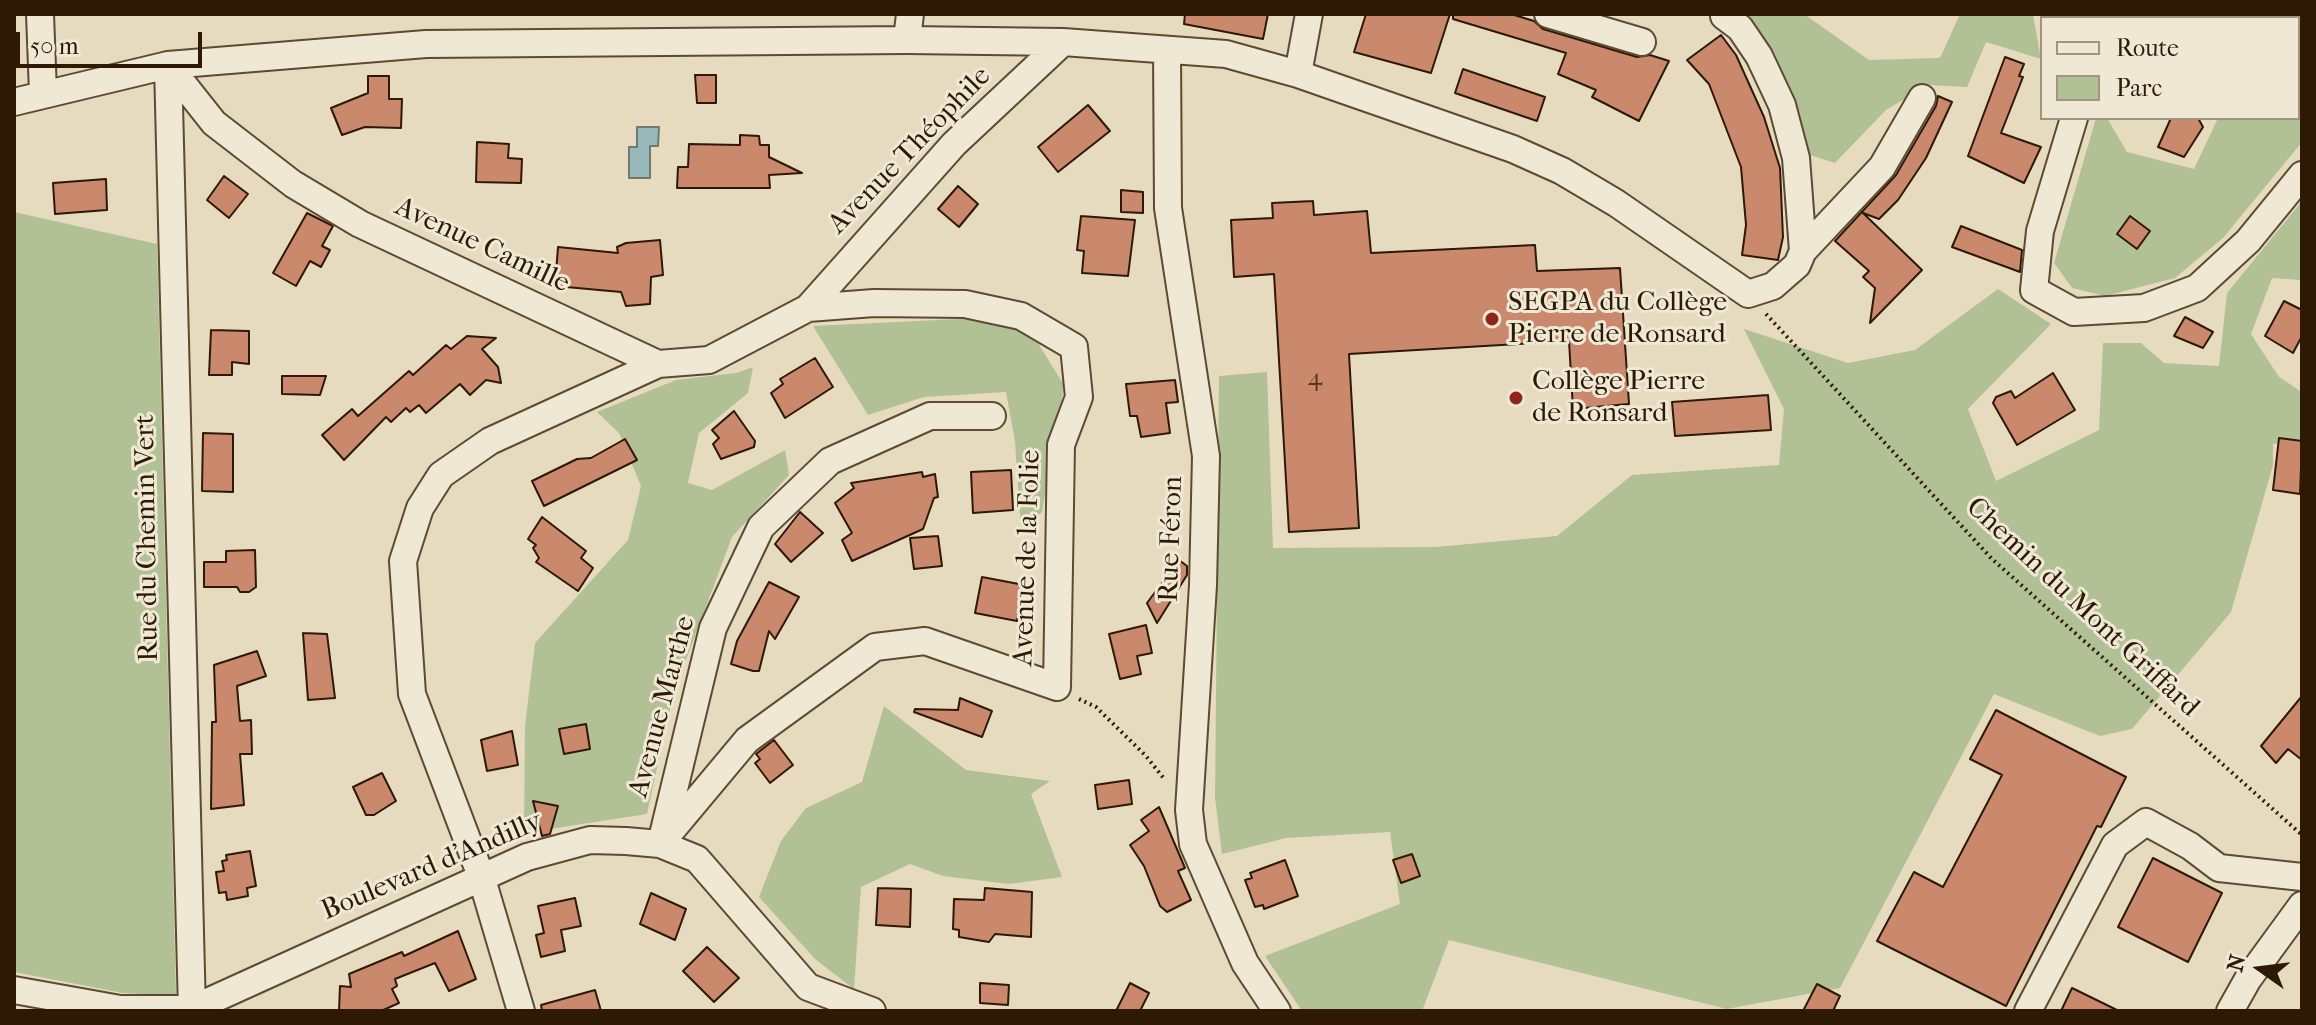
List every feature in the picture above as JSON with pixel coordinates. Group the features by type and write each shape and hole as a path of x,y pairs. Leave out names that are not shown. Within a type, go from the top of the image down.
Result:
{"street":[{"path":"40,14 43,93"},
{"path":"1307,77 1309,14"},
{"path":"1548,14 1642,42"},
{"path":"1724,16 1740,28 1759,56 1782,105 1796,158 1803,251"},
{"path":"14,102 168,65 426,44 908,27 1226,54 1307,77 1513,149 1562,171 1616,203 1748,294 1773,286 1787,276 1803,251 1882,167 1922,98"},
{"name":"Avenue Théophile","path":"808,308 954,144 1063,42"},
{"name":"Rue Féron","path":"1167,50 1168,208 1206,456 1203,585 1189,810 1193,844 1233,937 1245,963 1277,1011"},
{"name":"Avenue Camille","path":"168,65 214,123 293,184 360,224 658,364 709,360 808,308"},
{"name":"Rue du Chemin Vert","path":"168,65 192,1010"},
{"path":"2073,120 2040,231 2034,290 2074,312 2144,308 2197,288 2248,241 2302,175"},
{"name":"Avenue de la Folie","path":"660,844 747,740 875,647 925,641 1057,687 1061,445 1079,397 1074,347 1021,316 965,304 874,303 808,308"},
{"path":"521,1011 481,876 412,694 403,561 420,508 441,475 490,441 658,364"},
{"name":"Avenue Marthe","path":"660,844 713,628 761,527 830,461 930,416 992,416"},
{"path":"2028,1011 2115,845 2146,822 2190,846 2219,868 2302,877"},
{"name":"Boulevard d'Andilly","path":"14,990 120,1009 192,1010 481,876 527,857 590,840 660,844 697,859 808,987 872,1011"},
{"path":"2230,1011 2248,979 2302,905"}],"path":[{"name":"Chemin du Mont Griffard","path":"1748,294 1992,559 2302,835"},
{"path":"1057,687 1096,707 1146,756 1189,810"}],"green space":[{"path":"1735,14 1804,14 1869,60 1940,58 1960,14 2033,14 2040,59 1986,42 1967,87 1928,85 1886,110 1835,163 1804,153"},
{"path":"2302,116 2302,142 2223,238 2175,278 2105,296 2072,288 2054,263 2095,120 2108,120 2127,152 2194,169 2217,120 2300,120"},
{"path":"2302,201 2302,280 2272,278 2251,334 2279,377 2302,392 2302,441 2273,444 2273,465 2231,612 2132,729 2100,736 1994,694 1840,988 1727,1009 1449,940 1422,1011 1302,1011 1265,956 1400,904 1390,832 1286,838 1222,854 1215,798 1219,376 1267,372 1273,548 1436,547 1557,536 1632,475 1779,465 1784,409 1744,329 1848,363 1915,350 1998,289 2051,324 1968,409 1996,481 2099,430 2103,343 2141,343 2164,363 2219,366 2227,293"},
{"path":"14,212 157,244 176,996 123,993 14,972"},
{"path":"1021,316 1064,385 1042,512 1021,531 1015,442 1006,392 924,397 868,415 813,326"},
{"path":"753,367 748,393 699,433 688,483 712,490 785,450 789,475 732,537 673,695 647,814 524,833 525,726 535,643 628,540 641,486 619,433 597,412 676,380 736,373"},
{"path":"884,706 966,770 1050,781 1031,794 1062,877 1009,884 943,876 910,864 861,887 854,989 815,959 759,897 781,841 806,808 862,782"}],"water":[{"path":"637,127 659,127 658,146 650,146 650,178 629,178 629,147 637,147"}],"building":[{"path":"1185,14 1268,14 1263,39 1184,24"},
{"path":"1366,14 1450,14 1431,73 1354,52"},
{"path":"1453,14 1511,14 1534,21 1543,29 1637,57 1650,55 1669,61 1639,121 1592,97 1596,90 1558,74 1566,53 1453,19"},
{"path":"1721,35 1736,55 1764,117 1780,168 1783,237 1778,260 1742,255 1746,225 1741,167 1709,84 1687,60"},
{"path":"2005,57 2024,64 2019,76 2023,77 2001,133 2041,147 2024,183 1968,156"},
{"path":"1463,69 1545,97 1537,121 1455,93"},
{"path":"695,75 716,75 716,103 697,103"},
{"path":"368,76 389,76 389,99 402,99 401,128 365,127 342,135 331,108 368,93"},
{"path":"1938,96 1952,102 1926,158 1898,200 1879,219 1863,213 1922,270 1870,323 1875,288 1863,277 1869,271 1835,241 1896,175 1936,106"},
{"path":"1088,105 1110,131 1058,172 1038,147"},
{"path":"2170,120 2199,120 2203,127 2184,157 2158,147"},
{"path":"740,135 759,136 760,145 769,145 769,157 802,173 769,175 770,188 677,188 678,167 688,167 689,144 740,145"},
{"path":"477,142 509,144 508,158 522,159 521,183 476,182"},
{"path":"224,176 248,194 229,218 207,200"},
{"path":"106,179 107,210 55,214 53,183"},
{"path":"958,186 978,204 959,227 938,209"},
{"path":"1121,190 1143,192 1143,213 1121,212"},
{"name":"Collège Pierre de Ronsard","path":"1313,201 1314,215 1367,211 1371,253 1535,245 1537,271 1620,268 1629,404 1573,409 1569,341 1349,354 1359,528 1289,532 1274,274 1234,277 1231,220 1273,218 1272,203"},
{"path":"307,213 333,226 322,246 330,250 321,267 310,261 296,286 273,273"},
{"path":"1081,216 1135,220 1128,276 1082,273 1084,251 1077,250"},
{"path":"2130,216 2150,231 2137,249 2117,234"},
{"path":"1961,226 2022,250 2020,272 1952,247"},
{"path":"660,240 663,275 651,277 650,304 626,306 621,292 555,286 558,247 618,253 617,247 626,243"},
{"path":"2284,301 2302,310 2302,336 2293,353 2265,336"},
{"path":"2185,317 2213,332 2203,348 2174,336"},
{"path":"211,330 249,331 249,364 232,362 232,375 209,375"},
{"path":"467,336 496,338 482,349 498,367 501,383 486,380 470,395 460,384 426,413 419,405 410,412 406,408 391,422 386,417 344,460 322,435 352,409 358,416 409,371 413,375 446,345 451,349"},
{"path":"815,358 833,387 785,418 771,393 783,384 780,379"},
{"path":"2053,373 2075,410 2017,445 1993,403 1996,397 2011,391 2015,398"},
{"path":"282,376 326,376 320,395 282,394"},
{"path":"1175,380 1178,402 1166,403 1170,433 1141,437 1137,416 1130,416 1126,384"},
{"path":"1768,395 1771,430 1675,436 1672,402"},
{"path":"734,411 755,441 754,447 721,459 713,444 719,438 712,430"},
{"path":"203,433 233,434 233,492 202,491"},
{"path":"2279,438 2302,441 2300,494 2273,490"},
{"path":"625,439 637,460 544,506 532,481 577,459 591,458"},
{"path":"1011,470 1013,510 973,513 971,472"},
{"path":"922,472 923,477 935,474 938,497 934,498 923,529 852,561 842,540 852,533 835,503 854,488 851,483"},
{"path":"800,512 823,533 791,562 775,544"},
{"path":"542,517 586,551 581,558 593,568 578,591 536,562 539,558 533,548 536,545 528,539"},
{"path":"938,536 942,566 914,569 910,538"},
{"path":"255,550 256,587 249,592 240,592 237,587 204,587 204,562 226,562 226,551"},
{"path":"1179,560 1187,566 1187,575 1157,623 1147,603"},
{"path":"982,577 1024,585 1017,621 975,613"},
{"path":"769,582 799,597 775,639 769,631 759,671 753,671 731,664 737,641"},
{"path":"1146,625 1152,653 1137,656 1141,674 1120,679 1109,634"},
{"path":"303,633 327,634 335,698 308,700"},
{"path":"257,651 266,676 237,686 240,721 251,720 252,754 240,754 244,805 211,809 212,722 216,722 214,665"},
{"path":"2302,696 2302,760 2288,749 2276,763 2261,746"},
{"path":"960,698 992,711 982,737 914,712 915,709 958,710"},
{"path":"1996,710 2126,777 2101,827 2097,826 2006,1006 1877,941 1914,872 1943,887 2002,775 1970,759"},
{"path":"586,724 590,749 564,754 559,729"},
{"path":"512,731 518,765 487,771 481,740"},
{"path":"774,740 793,765 770,783 755,763 760,759 756,754"},
{"path":"382,773 396,801 374,815 366,815 353,787"},
{"path":"1129,780 1132,804 1098,809 1095,785"},
{"path":"533,801 558,806 550,834 542,836"},
{"path":"1159,807 1185,868 1178,871 1191,900 1167,912 1160,906 1144,866 1130,845 1149,831 1141,820"},
{"path":"250,851 256,886 247,888 248,896 227,900 226,892 219,893 216,872 224,871 222,861 227,860 226,855"},
{"path":"1412,854 1420,876 1401,883 1393,860"},
{"path":"2153,858 2222,893 2188,962 2118,927"},
{"path":"1285,860 1298,896 1264,909 1263,905 1255,907 1245,880 1252,878 1250,873"},
{"path":"878,888 911,889 910,927 876,925"},
{"path":"985,888 1032,892 1031,937 995,934 989,942 959,937 959,930 953,929 954,899 984,900"},
{"path":"651,893 686,909 675,940 640,924"},
{"path":"575,898 581,926 561,930 565,951 541,957 536,935 544,933 538,906"},
{"path":"458,931 476,979 449,991 435,963 395,979 397,986 392,989 399,1003 381,1011 339,1011 340,986 351,987 349,974 402,952 404,956"},
{"path":"707,947 739,978 714,1002 683,971"},
{"path":"980,983 1009,985 1008,1005 980,1003"},
{"path":"1130,983 1149,993 1140,1011 1116,1011"},
{"path":"1817,984 1840,996 1833,1011 1803,1011"},
{"path":"2072,988 2119,1011 2061,1011"},
{"path":"595,990 601,1011 542,1011 541,1005"}],"place":[{"name":"SEGPA du Collège Pierre de Ronsard","path":"1492,319"},
{"name":"Collège Pierre de Ronsard","path":"1516,398"}]}
